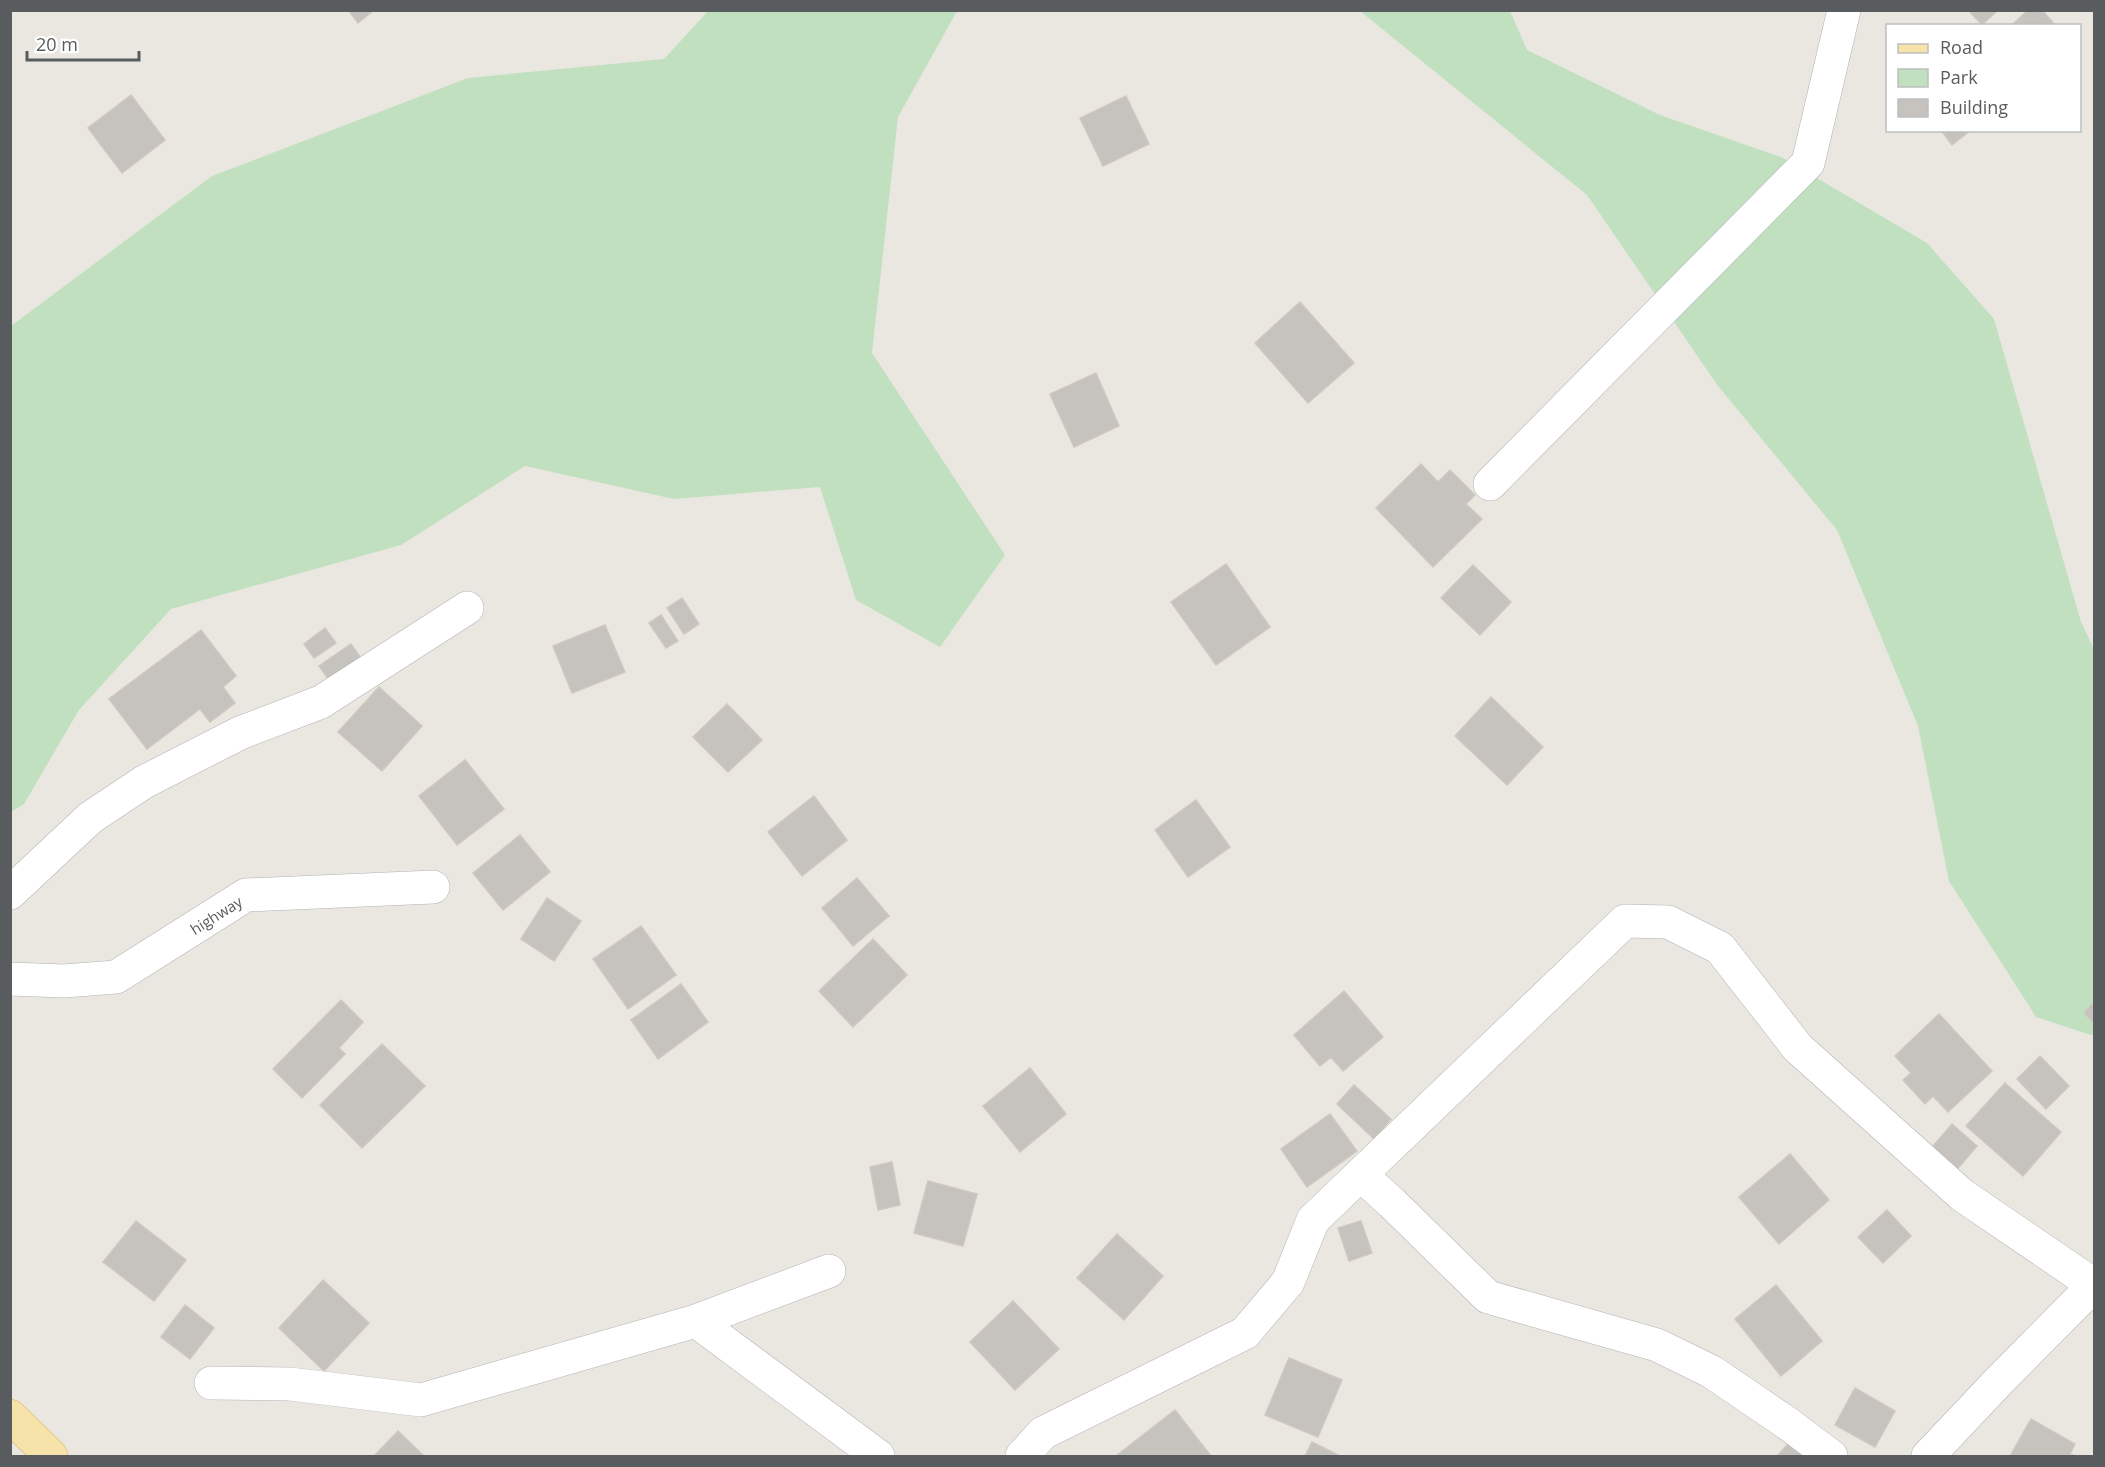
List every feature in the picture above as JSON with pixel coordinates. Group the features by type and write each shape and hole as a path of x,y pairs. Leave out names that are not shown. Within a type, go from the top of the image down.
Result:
{"main road":[{"path":"10,1416 51,1456"}],"street":[{"path":"1490,484 1808,163 1844,10"},
{"path":"22,882 90,818 144,782 240,733 321,702 467,608"},
{"name":"highway","path":"10,979 64,981 116,977 246,895 433,887"},
{"path":"1022,1456 1043,1433 1245,1333 1288,1282 1313,1220 1625,921 1668,922 1720,948 1798,1048 1962,1196 2094,1285 1928,1456"},
{"path":"1360,1175 1392,1203 1488,1297 1657,1345 1712,1371 1831,1456"},
{"path":"211,1383 290,1384 422,1400 696,1321 829,1271"},
{"path":"696,1321 878,1456"}],"green space":[{"path":"708,11 957,11 898,117 872,353 1005,555 940,647 856,600 820,487 674,499 525,466 401,545 171,609 79,710 24,804 11,812 11,326 212,176 468,78 664,59"},
{"path":"1360,11 1510,11 1527,50 1660,115 1781,157 1927,243 1994,319 2081,622 2094,649 2094,1036 2036,1017 1949,881 1918,726 1837,530 1718,386 1587,195"}],"building":[{"path":"348,10 374,10 358,23"},
{"path":"1968,10 1998,10 1983,24"},
{"path":"2028,10 2042,10 2054,24 2013,24"},
{"path":"131,95 165,140 122,173 88,128"},
{"path":"1126,96 1149,144 1103,166 1080,118"},
{"path":"1942,132 1968,132 1952,145"},
{"path":"1300,302 1354,363 1308,403 1255,343"},
{"path":"1096,373 1119,426 1074,447 1050,394"},
{"path":"1421,464 1438,482 1450,470 1475,495 1466,504 1482,519 1433,567 1376,508"},
{"path":"1226,564 1270,627 1216,665 1171,602"},
{"path":"1473,565 1511,602 1480,635 1441,598"},
{"path":"682,598 699,624 684,634 667,608"},
{"path":"661,615 678,641 666,648 649,623"},
{"path":"605,625 625,672 572,693 553,646"},
{"path":"325,628 336,643 314,658 304,644"},
{"path":"201,630 236,676 223,687 235,703 210,722 200,709 147,749 109,699"},
{"path":"351,644 363,661 331,683 319,666"},
{"path":"379,687 422,726 382,771 338,732"},
{"path":"1491,697 1543,747 1507,785 1455,736"},
{"path":"727,704 762,740 728,772 693,737"},
{"path":"465,760 504,809 457,845 419,796"},
{"path":"814,796 847,840 802,876 768,832"},
{"path":"1196,800 1230,847 1188,877 1155,830"},
{"path":"520,835 550,872 503,910 473,873"},
{"path":"857,878 889,916 853,946 822,908"},
{"path":"547,898 581,921 554,961 521,939"},
{"path":"641,926 676,975 628,1009 593,959"},
{"path":"873,939 907,975 853,1027 819,991"},
{"path":"681,984 708,1022 658,1059 631,1020"},
{"path":"1344,991 1383,1037 1343,1071 1331,1057 1320,1066 1294,1035"},
{"path":"341,1000 363,1022 339,1048 345,1054 302,1098 273,1069"},
{"path":"2094,1002 2094,1023 2084,1013"},
{"path":"1939,1014 1992,1071 1948,1112 1933,1096 1925,1104 1903,1080 1911,1073 1895,1056"},
{"path":"382,1044 425,1086 362,1148 320,1105"},
{"path":"2040,1056 2069,1086 2046,1109 2017,1079"},
{"path":"1030,1068 1066,1114 1020,1152 983,1106"},
{"path":"2005,1083 2061,1132 2023,1176 1966,1126"},
{"path":"1354,1085 1391,1119 1374,1139 1337,1104"},
{"path":"1330,1114 1357,1151 1307,1187 1281,1149"},
{"path":"1952,1124 1977,1146 1954,1173 1928,1152"},
{"path":"1790,1154 1829,1200 1779,1244 1739,1197"},
{"path":"892,1162 900,1205 878,1210 870,1167"},
{"path":"928,1181 977,1194 963,1246 914,1233"},
{"path":"1887,1210 1911,1236 1883,1263 1858,1237"},
{"path":"136,1221 186,1260 154,1301 103,1262"},
{"path":"1361,1221 1372,1253 1349,1261 1338,1228"},
{"path":"1117,1234 1163,1276 1124,1320 1077,1278"},
{"path":"323,1280 369,1323 324,1371 279,1328"},
{"path":"1776,1285 1822,1341 1781,1376 1735,1319"},
{"path":"1013,1301 1059,1349 1015,1390 970,1342"},
{"path":"185,1305 214,1328 190,1359 161,1337"},
{"path":"1289,1358 1342,1380 1318,1437 1265,1415"},
{"path":"1855,1388 1895,1411 1875,1447 1835,1425"},
{"path":"1175,1410 1211,1456 1116,1456"},
{"path":"2031,1419 2075,1444 2070,1454 2075,1456 2010,1456"},
{"path":"398,1431 424,1456 374,1456"},
{"path":"1791,1441 1809,1456 1777,1456"},
{"path":"1312,1442 1340,1456 1305,1456"}]}
